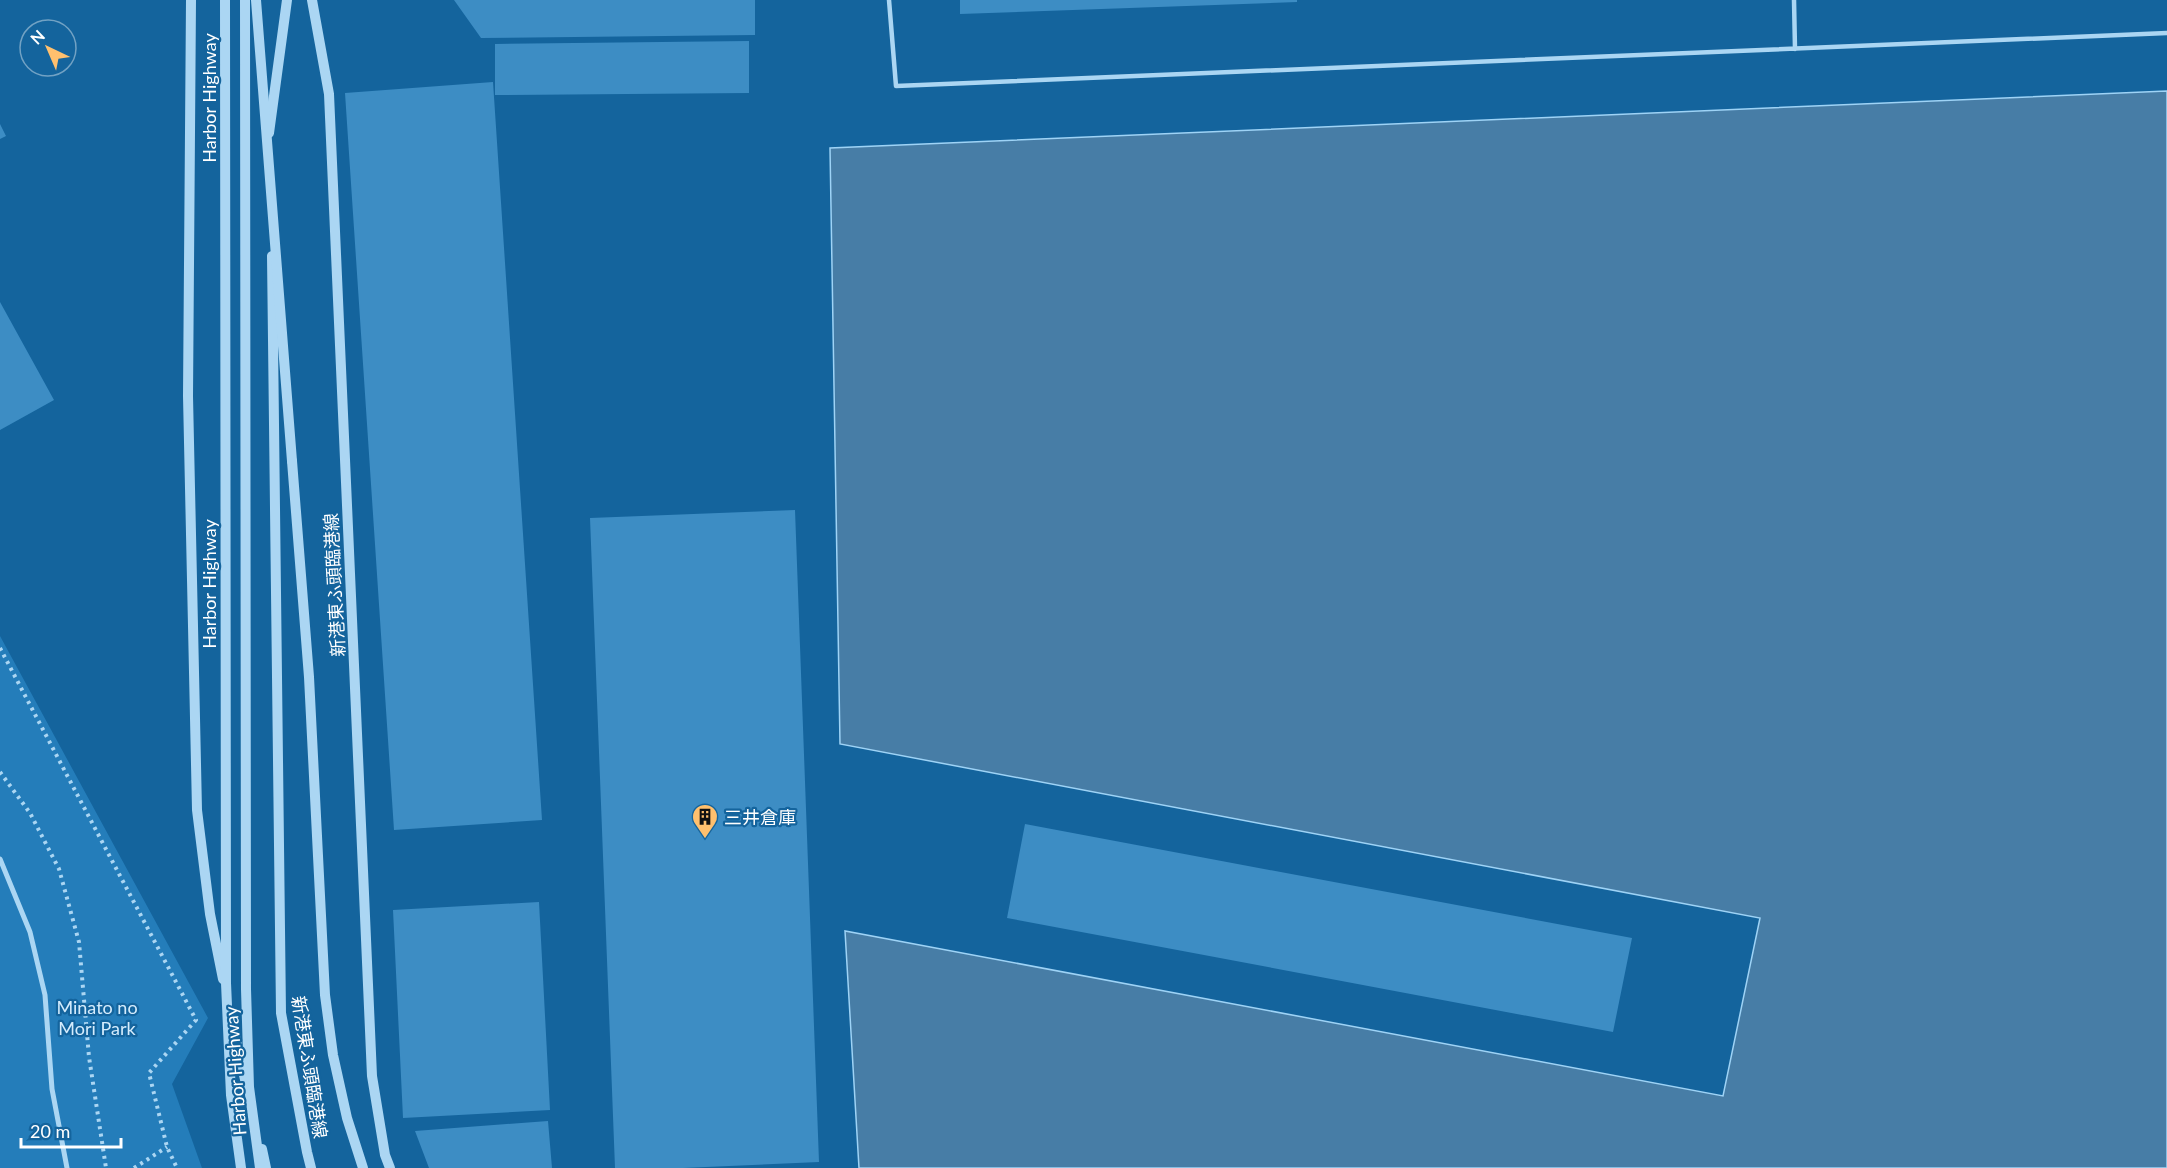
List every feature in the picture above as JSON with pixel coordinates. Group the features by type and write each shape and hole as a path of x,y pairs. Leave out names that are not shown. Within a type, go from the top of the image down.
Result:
{"street":[{"path":"191,0 188,396 197,810 210,914 231,1017 267,1168"},
{"name":"Harbor Highway","path":"225,0 226,983 231,1095 241,1168"},
{"name":"Harbor Highway","path":"245,0 246,989 249,1087 260,1168"},
{"path":"256,0 309,677 325,995 335,1065 347,1118 363,1168"},
{"name":"新港東ふ頭臨港線","path":"287,0 269,128 281,1014 306,1152 311,1168"},
{"name":"新港東ふ頭臨港線","path":"312,0 329,94 372,1076 385,1155 390,1168"},
{"path":"0,859 30,932 45,995 52,1089 67,1168"}],"lane":[{"path":"889,0 896,86 2167,33"},
{"path":"1794,0 1795,49"}],"path":[{"path":"0,648 196,1020 149,1073 166,1147 177,1168"},
{"path":"0,772 30,813 59,869 79,942 89,1057 106,1168"},
{"path":"134,1168 166,1147"}],"green space":[{"name":"Minato no Mori Park","path":"0,636 208,1018 172,1084 202,1168 0,1168"}],"shaded area":[{"path":"2167,91 2167,1168 859,1168 845,931 1723,1096 1760,918 840,744 830,148"}],"building":[{"path":"454,0 755,0 755,35 481,38"},
{"path":"960,0 1297,0 1297,2 960,14"},
{"path":"749,41 749,93 495,95 495,44"},
{"path":"493,82 542,820 394,830 345,93"},
{"path":"0,124 6,136 0,139"},
{"path":"0,302 54,400 0,430"},
{"name":"三井倉庫","path":"795,510 819,1162 683,1168 615,1168 590,518"},
{"path":"1025,824 1632,938 1613,1032 1007,918"},
{"path":"539,902 550,1110 403,1118 393,910"},
{"path":"548,1121 552,1168 429,1168 415,1131"}],"place":[{"name":"三井倉庫","path":"705,840"}]}
